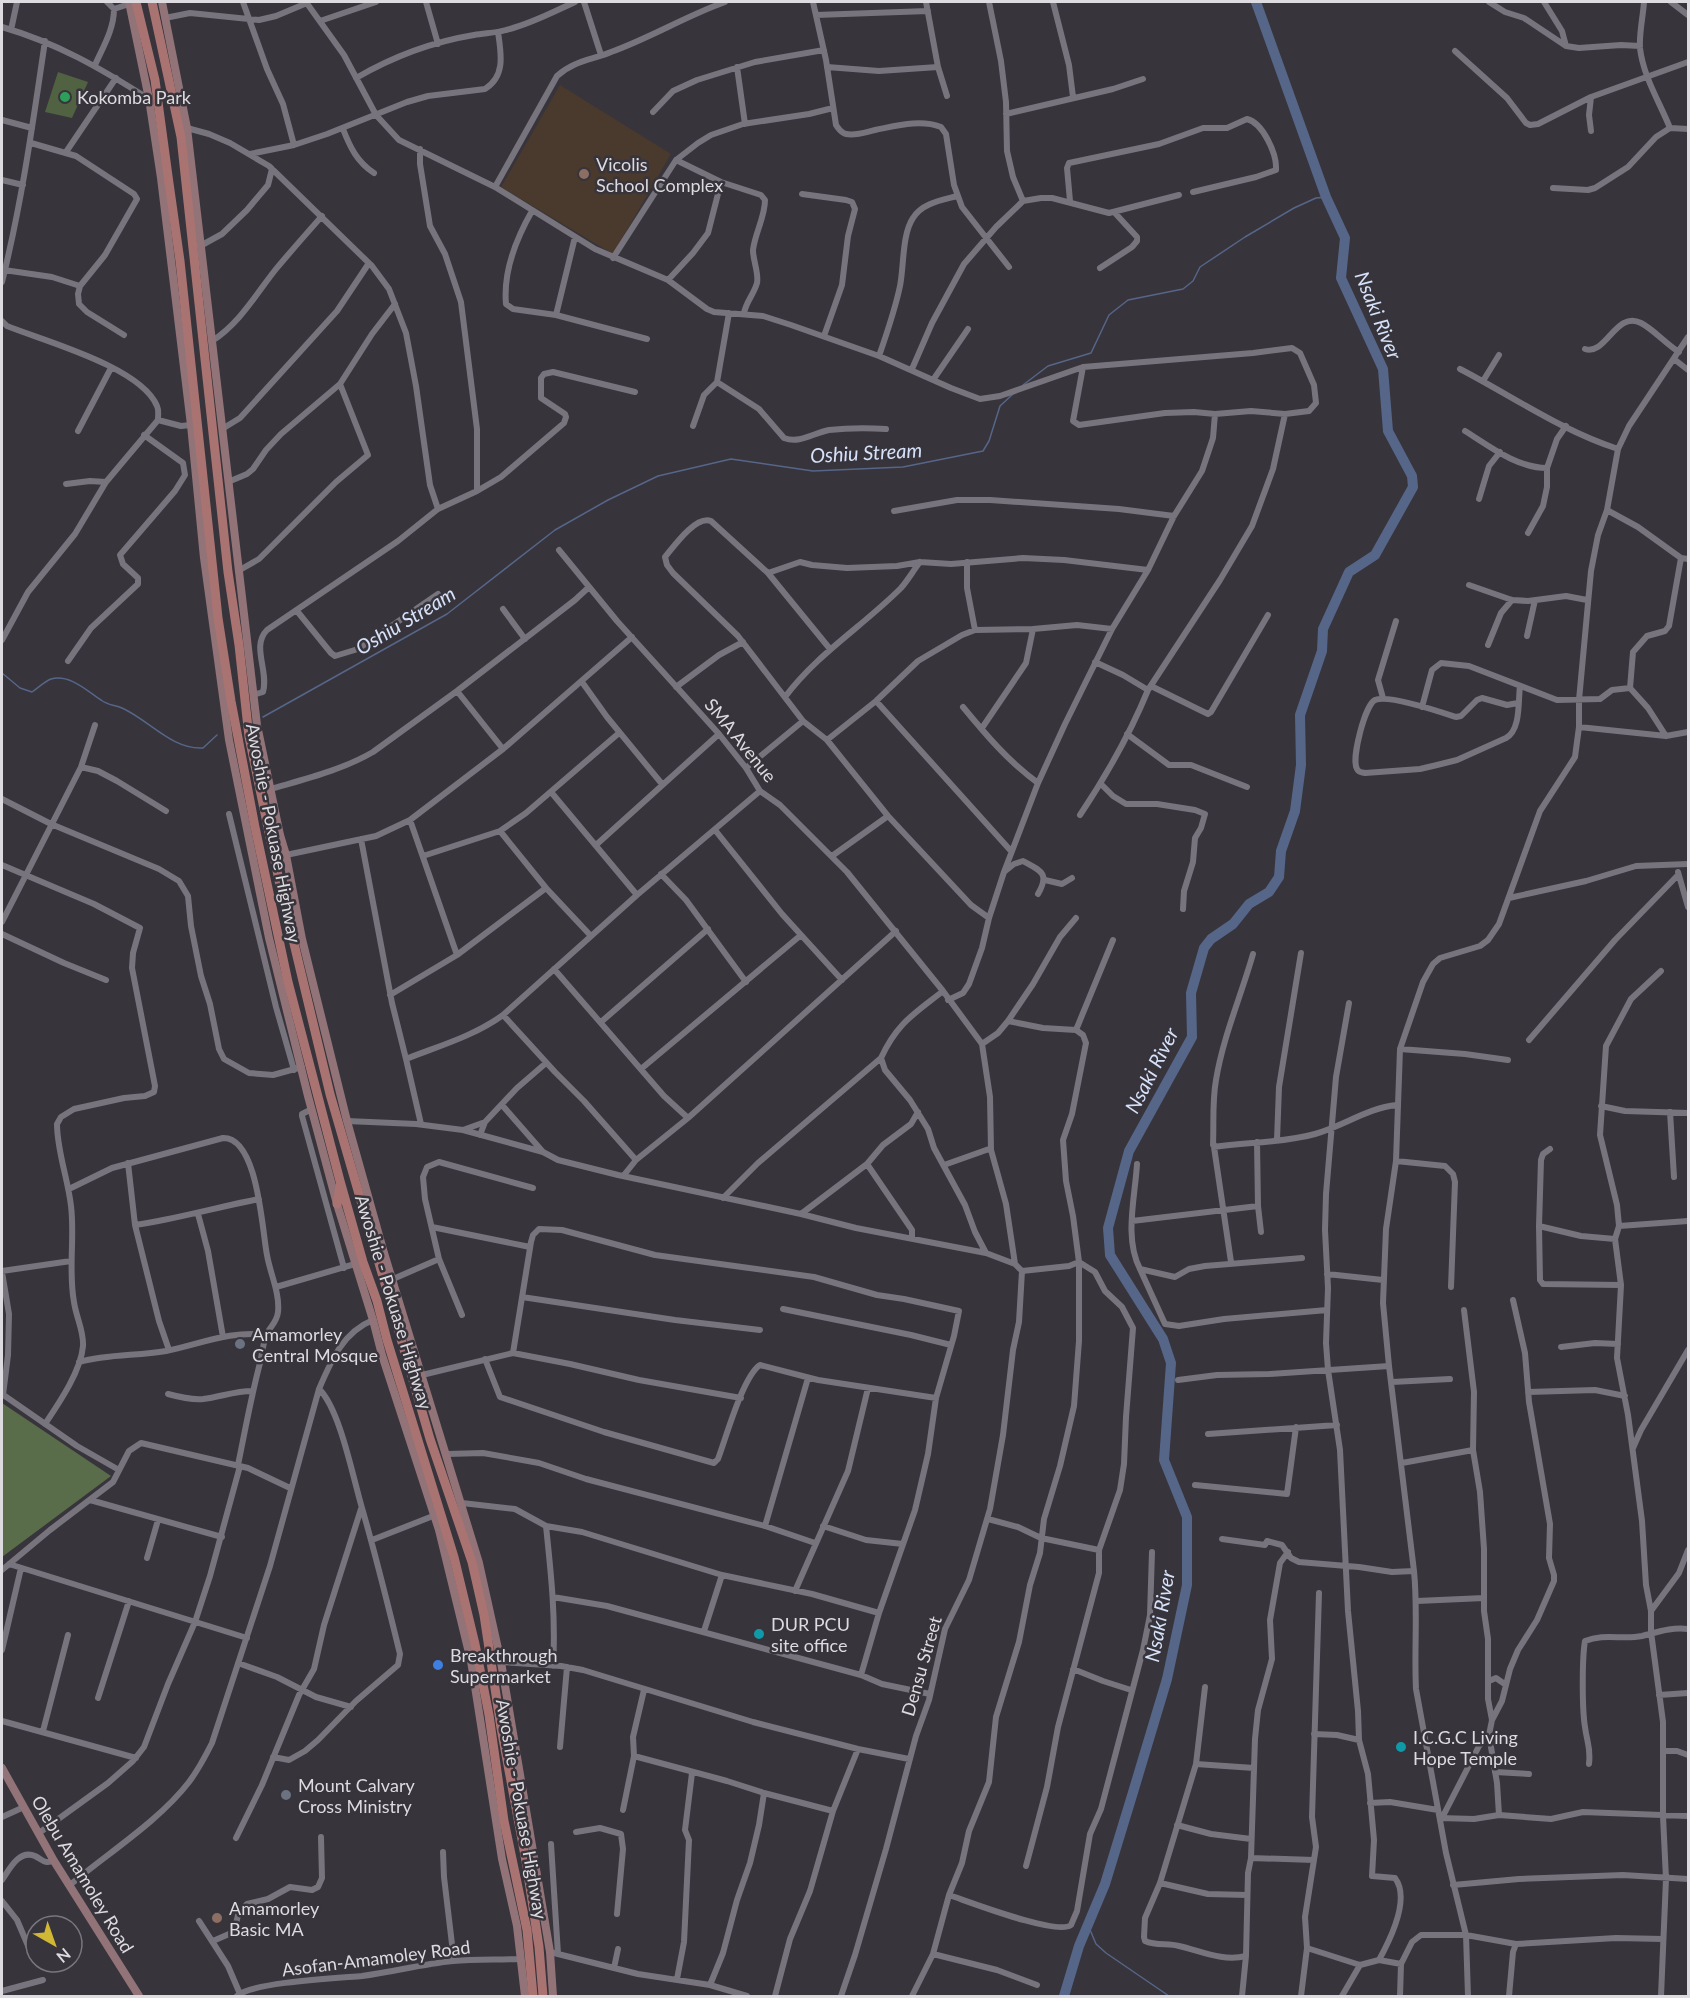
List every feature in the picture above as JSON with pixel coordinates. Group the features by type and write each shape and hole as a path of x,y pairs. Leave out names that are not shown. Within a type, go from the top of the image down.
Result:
{"main road":[{"name":"Awoshie - Pokuase Highway","path":"131,2 139,19 154,80 180,261 218,618 255,827 295,1007 340,1181 454,1557 475,1644 489,1715 507,1841 527,1930 533,1996"},
{"name":"Awoshie - Pokuase Highway","path":"152,2 178,124 193,210 195,259 249,737 280,885 330,1094 430,1439 472,1562 484,1615 537,1929 543,1996"},
{"path":"135,34 139,19"},
{"path":"158,154 167,168"},
{"path":"180,261 189,262 195,259"},
{"path":"295,1007 308,1004"},
{"path":"337,1204 340,1181"},
{"path":"499,1791 512,1788"}],"street":[{"path":"10,30 17,2"},
{"path":"107,2 114,9"},
{"path":"114,9 131,2 135,34 149,99 158,154 191,425 204,558 216,634 221,693 273,978"},
{"path":"162,2 187,128 193,210 202,245 237,571 257,725 302,939 347,1121 479,1563 501,1662 554,1953"},
{"path":"243,2 283,104 294,145"},
{"path":"165,18 190,13 259,20 276,16 306,2 344,55 376,115 399,140 495,187 613,258 668,280 706,309 763,316 824,336 912,369 980,399 1000,396 1083,367 1292,348 1300,353 1310,374 1316,392 1316,403 1309,411 1285,414 1251,411 1215,414 1165,412 1075,424 1073,421 1083,367"},
{"path":"320,21 376,2"},
{"path":"426,2 438,44"},
{"path":"356,78 400,55 421,47 473,35 498,32 538,19 575,2"},
{"path":"584,2 601,55"},
{"path":"495,187 557,76 566,68 577,62 620,48 695,13 725,2"},
{"path":"813,2 824,50 836,125 845,134 863,133 910,123 928,123 941,127 946,134 957,196 962,207 1010,267"},
{"path":"926,2 946,96"},
{"path":"989,2 1001,61 1007,151 1013,177 1023,201"},
{"path":"1053,2 1069,65 1073,97"},
{"path":"1489,2 1505,12 1524,18 1566,46 1579,48 1640,46"},
{"path":"1544,2 1562,31 1566,46"},
{"path":"1644,2 1640,46 1648,75 1670,128"},
{"path":"1671,2 1689,15"},
{"path":"1677,7 1684,2"},
{"path":"94,65 108,35 114,9"},
{"path":"816,15 928,11"},
{"path":"2,27 45,41 94,65 149,99"},
{"path":"250,154 294,145 343,129 428,96 485,89 491,85 500,70 498,32"},
{"path":"2,282 31,143 45,41"},
{"path":"653,112 667,96 683,85 737,67 824,50"},
{"path":"1455,51 1507,98 1530,125 1538,124 1591,97 1689,62"},
{"path":"737,67 745,124"},
{"path":"827,67 879,71 938,67"},
{"path":"66,152 116,78"},
{"path":"1006,114 1113,89 1143,79"},
{"path":"1591,97 1589,115 1591,131"},
{"path":"613,258 676,160 711,135 745,124 834,108"},
{"path":"1070,201 1066,168 1069,163 1159,144 1203,128 1227,128 1247,119 1258,125 1274,155 1276,170 1193,192"},
{"path":"2,120 32,128"},
{"path":"187,128 211,135 250,154 272,169 369,263 389,289 406,333 430,485 438,509"},
{"path":"1553,188 1588,190 1596,188 1628,167 1656,137 1670,128 1689,129"},
{"path":"343,129 358,160 374,173"},
{"path":"31,143 66,152 86,162 138,199 102,260 80,286 78,297 81,307 124,335"},
{"path":"420,150 420,164 430,226 445,254 461,302 477,429 477,491"},
{"path":"676,160 721,182 761,195 765,200 765,208 754,247 753,258 757,283 744,313"},
{"path":"202,245 222,234 247,210 268,185 272,169"},
{"path":"2,180 23,185"},
{"path":"668,280 708,233 721,182"},
{"path":"802,194 846,200 852,202 855,209 848,237 842,285 824,336"},
{"path":"912,369 932,323 964,264 1023,201 1041,198 1070,201 1094,210 1115,213 1179,195"},
{"path":"879,357 900,284 908,228 914,217 932,203 957,196"},
{"path":"532,211 523,228 509,267 506,304 513,309 556,315 647,339"},
{"path":"1100,268 1132,247 1137,241 1137,237 1115,213"},
{"path":"212,341 239,319 277,268 322,216"},
{"path":"556,315 575,237"},
{"path":"2,249 9,251"},
{"path":"222,429 240,418 337,311 369,263"},
{"path":"4,270 52,277 80,286"},
{"path":"228,482 253,469 281,434 340,384 372,334 395,304"},
{"path":"693,426 704,394 717,382 729,313"},
{"path":"2,321 7,326 111,368 139,384 158,407 158,420 106,482 75,534 28,592 2,640"},
{"path":"1585,348 1589,350 1598,347 1617,328 1635,321 1644,325 1679,352"},
{"path":"933,380 968,329"},
{"path":"1468,1996 1466,1935 1453,1886 1416,1689 1414,1661 1417,1601 1389,1366 1383,1280 1386,1229 1396,1161 1400,1049 1423,982 1433,964 1440,958 1480,946 1488,940 1498,924 1540,811 1575,757 1580,728 1579,700 1587,600 1598,535 1607,510 1618,449 1629,426 1689,337"},
{"path":"1483,381 1499,355"},
{"path":"1674,359 1689,370"},
{"path":"78,431 111,368"},
{"path":"1460,369 1539,414 1618,449"},
{"path":"254,695 263,692 264,687 265,672 259,643 261,636 398,541 438,509 501,477 564,423 565,414 541,398 541,378 544,374 553,372 635,392"},
{"path":"717,382 759,410 784,438 790,440 835,430 886,429"},
{"path":"237,571 259,559 336,482 368,455 340,384"},
{"path":"948,1000 963,993 969,984 1004,872 1038,783 1112,629 1148,570 1174,516 1202,471 1213,438 1215,414"},
{"path":"1080,815 1101,784 1140,711 1149,688 1220,580 1252,526 1273,469 1285,414"},
{"path":"158,420 181,426 191,425"},
{"path":"1528,533 1544,502 1547,468 1557,439 1566,426"},
{"path":"1465,431 1500,452 1531,466 1547,468"},
{"path":"68,661 91,628 138,584 138,578 123,564 120,555 175,491 185,476 183,463 144,435"},
{"path":"1479,499 1489,466 1500,452"},
{"path":"66,484 106,482"},
{"path":"894,510 957,500 990,500 1119,509 1174,516"},
{"path":"1607,510 1638,527 1685,559 1669,626 1665,631 1647,636 1633,652 1630,688 1648,708 1666,736"},
{"path":"830,649 768,573 711,521 701,520 680,538 665,557 673,573 743,642 803,721 827,740 888,816 971,905 989,918"},
{"name":"SMA Avenue","path":"559,550 632,638 719,734 746,768 760,791 780,805 832,856 896,932 982,1044"},
{"path":"768,573 800,562 847,568 897,566 920,562 951,564 1023,558 1064,560 1148,570"},
{"path":"784,697 795,682 830,649 890,598 907,581 920,562"},
{"path":"967,562 967,588 975,630"},
{"path":"1469,585 1512,600 1566,596 1587,600"},
{"path":"271,789 360,759 457,691 589,587"},
{"path":"297,611 335,657 358,649 438,594"},
{"path":"1488,645 1501,613 1512,600"},
{"path":"1527,636 1535,600"},
{"path":"502,609 525,639"},
{"path":"1095,662 1208,714 1268,615"},
{"path":"1383,698 1378,687 1378,680 1396,621"},
{"path":"827,740 927,654 962,635 975,630 1033,629 1077,625 1112,629"},
{"path":"982,728 1026,663 1033,629"},
{"path":"286,855 376,836 427,810 632,638"},
{"path":"676,687 719,655 743,642"},
{"path":"1422,707 1432,670 1442,663 1469,666 1557,700 1600,699 1612,690 1630,688"},
{"path":"582,682 619,733 662,784"},
{"path":"1518,703 1507,705 1482,698 1461,716 1456,717 1383,698 1374,700 1369,705 1360,734 1355,762 1357,769 1360,772 1420,769 1457,760 1511,736 1515,729 1520,686"},
{"path":"457,691 502,749"},
{"path":"876,700 1011,852"},
{"path":"963,707 1019,770 1038,783"},
{"path":"746,768 803,721"},
{"path":"2,922 81,767 95,725"},
{"path":"1580,728 1666,736 1689,732"},
{"path":"423,856 500,831 551,792 619,733"},
{"path":"596,845 719,734"},
{"path":"1127,734 1169,765 1191,765 1247,787"},
{"path":"81,767 98,771 117,781 166,812"},
{"path":"1101,784 1113,796 1126,804 1157,804 1196,810 1205,814 1194,844 1193,862 1184,891 1183,909"},
{"path":"406,1059 459,1039 491,1024 503,1015 661,874 760,791"},
{"path":"551,792 637,895"},
{"path":"2,799 51,824 159,869 178,881 188,896 191,926 201,976 210,1004 217,1041 224,1059 249,1073 273,1075 298,1068"},
{"path":"229,814 337,1204 382,1355 439,1530 471,1661 500,1848 517,1926 525,1996"},
{"path":"832,856 888,816"},
{"path":"410,820 457,955"},
{"path":"715,830 801,935 842,980"},
{"path":"500,831 546,888 591,936"},
{"path":"361,839 390,995 421,1124"},
{"path":"1004,872 1014,864 1023,861 1042,873 1045,880 1038,894"},
{"path":"1509,898 1586,881 1636,866 1689,864"},
{"path":"2,865 94,904 140,928 133,953 132,968 155,1089 149,1095 74,1109 61,1117 57,1129 69,1189 73,1228 71,1261 74,1301 83,1347 79,1362 64,1395 45,1424"},
{"path":"1677,866 1689,908"},
{"path":"661,874 686,900 746,982"},
{"path":"1528,1040 1615,940 1678,875"},
{"path":"1045,880 1062,884 1072,878"},
{"path":"390,995 457,955 546,888"},
{"path":"1015,1264 1006,1204 991,1150 990,1097 982,1044 998,1033 1008,1021 1060,937 1077,918"},
{"path":"601,1022 708,929"},
{"path":"624,1175 636,1160 688,1118 896,932"},
{"path":"2,934 63,963 106,980"},
{"path":"641,1069 801,935"},
{"path":"1076,1030 1113,940"},
{"path":"1277,1140 1279,1087 1301,953"},
{"path":"1218,1146 1214,1145 1213,1110 1216,1079 1231,1020 1241,997 1253,954"},
{"path":"554,969 664,1096 688,1118"},
{"path":"1661,971 1631,999 1606,1046 1600,1135 1617,1205 1618,1226 1615,1239 1621,1285 1617,1358 1633,1448 1642,1521 1646,1585 1651,1611 1651,1632 1663,1722 1666,1879 1661,1996"},
{"path":"723,1198 758,1163 881,1058 902,1023 943,991"},
{"path":"1349,1003 1336,1077 1325,1230 1326,1343 1337,1425 1348,1611 1359,1740 1368,1774 1374,1840 1372,1876 1395,1878 1400,1888 1395,1930 1379,1960"},
{"path":"503,1015 636,1160"},
{"path":"912,1996 933,1954 962,1863 969,1831 989,1782 996,1717 1019,1642 1030,1585 1040,1553 1041,1538 1074,1406 1079,1341 1079,1262 1066,1181 1063,1140 1072,1114 1086,1043 1083,1035 1076,1030 1043,1028 1008,1021"},
{"path":"1400,1049 1508,1060"},
{"path":"881,1058 885,1070 918,1112 965,1205 986,1253"},
{"path":"480,1136 485,1122 517,1088 546,1063"},
{"path":"501,1105 543,1152"},
{"path":"1231,1262 1214,1147 1314,1134 1369,1111 1397,1105"},
{"path":"1601,1106 1625,1111 1689,1113"},
{"path":"312,1109 302,1116 344,1268"},
{"path":"801,1214 867,1164 883,1145 911,1124 918,1112"},
{"path":"1670,1112 1674,1177"},
{"path":"347,1121 421,1124 463,1130 543,1152 558,1160 856,1228 986,1253 1015,1264 1022,1271 1069,1266 1079,1262"},
{"path":"463,1130 485,1122"},
{"path":"39,1833 108,1783 136,1758 144,1747 195,1622 222,1537 266,1335 274,1325 278,1313 276,1287 265,1248 257,1186 242,1148 228,1138 112,1168 69,1189"},
{"path":"1257,1142 1258,1206 1261,1232"},
{"path":"1550,1149 1543,1154 1541,1160 1540,1280 1543,1284 1621,1285"},
{"path":"944,1165 991,1150"},
{"path":"1396,1161 1445,1166 1453,1174 1455,1182 1451,1287"},
{"path":"462,1315 439,1259 423,1176 427,1167 439,1162 533,1188"},
{"path":"128,1163 135,1225 159,1321 169,1350"},
{"path":"867,1164 912,1230 912,1238"},
{"path":"1137,1164 1132,1244 1135,1261 1165,1324 1179,1326 1224,1319 1327,1310"},
{"path":"135,1225 198,1214 221,1206 259,1199"},
{"path":"1132,1221 1258,1206"},
{"path":"198,1214 208,1251 223,1337"},
{"path":"1618,1226 1689,1221"},
{"path":"1539,1226 1581,1236 1615,1239"},
{"path":"432,1227 530,1247"},
{"path":"513,1353 530,1247 535,1231 539,1229 553,1229 655,1255 814,1277 837,1282 856,1290 959,1311 936,1398 924,1472 861,1675"},
{"path":"1140,1269 1175,1277 1189,1269 1231,1262 1302,1258"},
{"path":"393,1279 439,1259"},
{"path":"71,1261 2,1272 9,1314 8,1355 2,1395 77,1446 119,1470"},
{"path":"1026,1866 1047,1787 1058,1727 1099,1573 1099,1550 1120,1490 1124,1464 1133,1328 1122,1307 1105,1291 1095,1272 1079,1262"},
{"path":"276,1287 355,1264"},
{"name":"Densu Street","path":"841,1996 855,1955 909,1759 930,1694 945,1629 969,1580 988,1519 997,1477 1013,1350 1019,1322 1022,1271"},
{"path":"1327,1274 1383,1280"},
{"path":"522,1297 760,1330"},
{"path":"1499,1815 1489,1735 1492,1720 1502,1701 1518,1650 1537,1620 1554,1581 1549,1558 1550,1524 1528,1392 1525,1353 1514,1300"},
{"path":"783,1310 951,1345"},
{"path":"1464,1310 1474,1392 1473,1450 1480,1492 1488,1639 1488,1699 1492,1720"},
{"path":"70,1885 160,1812 190,1782 201,1764 212,1743 270,1566 319,1389 332,1359 351,1333 359,1326 373,1320"},
{"path":"79,1362 102,1357 169,1350 223,1337 244,1334 266,1335"},
{"path":"1561,1347 1595,1343 1618,1344"},
{"path":"1633,1448 1641,1430 1689,1350"},
{"path":"422,1375 513,1353 652,1383 741,1398"},
{"path":"485,1359 500,1396 604,1432 714,1463 718,1459 752,1373 760,1365 808,1378 936,1398"},
{"path":"1178,1380 1217,1375 1389,1366"},
{"path":"765,1526 808,1378"},
{"path":"1392,1382 1450,1379"},
{"path":"795,1591 848,1471 868,1388"},
{"path":"273,1757 285,1760 295,1758 318,1740 398,1665 400,1654 372,1540 333,1412 327,1396 319,1389"},
{"path":"1528,1392 1595,1390 1625,1396"},
{"path":"168,1394 185,1399 203,1399 239,1391 252,1391"},
{"path":"1208,1434 1337,1425"},
{"path":"1195,1485 1287,1494 1296,1427"},
{"path":"2,1570 113,1482 129,1451 141,1443 239,1466 261,1473 290,1488"},
{"path":"1402,1463 1473,1450"},
{"path":"447,1454 483,1453 539,1463 586,1479 765,1526 815,1543"},
{"path":"90,1500 222,1537"},
{"path":"462,1503 515,1509 546,1526 582,1532 722,1575 879,1613"},
{"path":"236,1838 314,1669 324,1625 362,1508"},
{"path":"372,1540 433,1516"},
{"path":"988,1519 1018,1527 1041,1538 1099,1550"},
{"path":"147,1558 158,1520"},
{"path":"546,1526 553,1597 553,1666"},
{"path":"823,1526 866,1540 903,1544"},
{"path":"1222,1539 1265,1545 1267,1541 1282,1545 1291,1558 1299,1562 1392,1572 1414,1571"},
{"path":"1651,1611 1679,1573 1689,1550"},
{"path":"950,1895 1026,1922 1065,1929 1069,1928 1073,1922 1090,1834 1101,1809 1143,1650 1150,1615 1152,1552"},
{"path":"1242,1996 1258,1710 1272,1659 1270,1632 1280,1563 1288,1552"},
{"path":"9,1564 247,1638"},
{"path":"2,1650 21,1568"},
{"path":"704,1631 722,1575"},
{"path":"1301,1996 1306,1948 1305,1917 1315,1841 1312,1817 1319,1593"},
{"path":"553,1597 607,1606 861,1675 882,1684 930,1694"},
{"path":"1417,1601 1484,1598"},
{"path":"99,1698 129,1601"},
{"path":"1588,1764 1591,1750 1585,1727 1584,1642 1601,1636 1642,1636 1667,1629 1689,1629"},
{"path":"43,1731 68,1635"},
{"path":"501,1662 567,1667 753,1722 858,1749 909,1759"},
{"path":"238,1663 277,1677 316,1697 351,1707"},
{"path":"560,1747 567,1667"},
{"path":"1073,1669 1103,1682 1131,1690"},
{"path":"1489,1681 1496,1678 1506,1685"},
{"path":"1205,1688 1196,1764 1160,1883 1145,1918 1144,1937 1150,1943 1178,1946 1228,1959 1245,1956"},
{"path":"622,1810 634,1756 633,1737 644,1690"},
{"path":"1659,1695 1689,1693"},
{"path":"2,1721 136,1758"},
{"path":"1314,1734 1337,1735 1359,1740"},
{"path":"1441,1818 1479,1746 1489,1735"},
{"path":"775,1996 790,1939 810,1891 833,1810 858,1749"},
{"path":"1665,1751 1677,1751 1689,1755"},
{"path":"634,1756 833,1810"},
{"path":"1196,1764 1254,1768"},
{"name":"Olebu Amamoley Road","path":"2,1768 54,1861 111,1955 139,1996"},
{"path":"1495,1772 1529,1774"},
{"path":"677,1979 684,1941 689,1840 685,1830 692,1773"},
{"path":"710,1985 723,1953 737,1900 750,1863 764,1793"},
{"path":"1370,1803 1390,1802 1438,1810"},
{"path":"2,1817 24,1807"},
{"path":"1441,1818 1474,1819 1499,1815 1551,1819 1583,1812 1689,1816"},
{"path":"1177,1825 1211,1834 1251,1839"},
{"path":"576,1832 600,1828 621,1834 622,1849 616,1914"},
{"path":"213,1941 229,1934 235,1928 239,1911 247,1904 268,1899 290,1887 312,1890 318,1887 322,1878 321,1837"},
{"path":"551,1844 553,1996"},
{"path":"443,1852 454,1961"},
{"path":"2,1880 17,1859 27,1855 34,1855 44,1862 54,1861"},
{"path":"1251,1858 1314,1860"},
{"path":"1453,1886 1519,1879 1623,1875 1689,1879"},
{"path":"1160,1883 1208,1894 1247,1895"},
{"path":"2,1901 17,1920 24,1936"},
{"path":"200,1921 228,1966 238,1995"},
{"path":"1400,1996 1401,1964 1412,1942 1421,1935 1466,1935 1516,1944 1616,1938 1663,1939"},
{"path":"1509,1996 1513,1952 1516,1944"},
{"path":"614,1968 618,1948"},
{"path":"1306,1948 1360,1965 1379,1960 1401,1964"},
{"path":"554,1953 614,1968 710,1985 722,1993 747,1996"},
{"path":"933,1954 997,1971 1037,1985"},
{"name":"Asofan-Amamoley Road","path":"238,1995 274,1985 324,1977 361,1976 454,1961 521,1959"},
{"path":"1342,1996 1360,1965"},
{"path":"2,1991 43,1980"}],"shaded area":[{"name":"Vicolis School Complex","path":"560,85 671,154 613,254 501,187"}],"green space":[{"name":"Kokomba Park","path":"58,72 88,82 72,118 45,112"},
{"path":"2,1403 111,1476 2,1557"}],"waterway":[{"name":"Nsaki River","path":"1064,1996 1079,1946 1105,1884 1167,1679 1187,1585 1187,1517 1164,1460 1171,1363 1163,1339 1110,1255 1108,1228 1129,1151 1192,1037 1191,993 1204,948 1211,939 1233,924 1249,904 1269,892 1279,877 1281,851 1295,811 1301,765 1300,715 1322,651 1323,629 1349,572 1375,555 1413,487 1412,476 1388,431 1383,369 1341,278 1345,238 1326,197 1256,2"},
{"name":"Oshiu Stream","path":"1023,385 1048,366 1091,353 1109,315 1128,300 1183,289 1193,281 1200,267 1245,237 1294,208 1316,198 1326,197"},
{"name":"Oshiu Stream","path":"263,717 447,614 555,530 608,500 658,476 731,459 813,471 903,467 983,451 989,441 1000,406 1013,394"},
{"name":"Oshiu Stream","path":"2,673 20,688 32,692 51,679 71,681 103,702 132,713 181,744 203,748 217,735"},
{"path":"1088,1925 1096,1944 1106,1953 1169,1996"}],"place":[{"name":"Kokomba Park","path":"65,97"},
{"name":"Vicolis School Complex","path":"584,174"},
{"name":"Amamorley Central Mosque","path":"240,1344"},
{"name":"DUR PCU site office","path":"759,1634"},
{"name":"Breakthrough Supermarket","path":"438,1665"},
{"name":"I.C.G.C Living Hope Temple","path":"1401,1747"},
{"name":"Mount Calvary Cross Ministry","path":"286,1795"},
{"name":"Amamorley Basic MA","path":"217,1918"}]}
